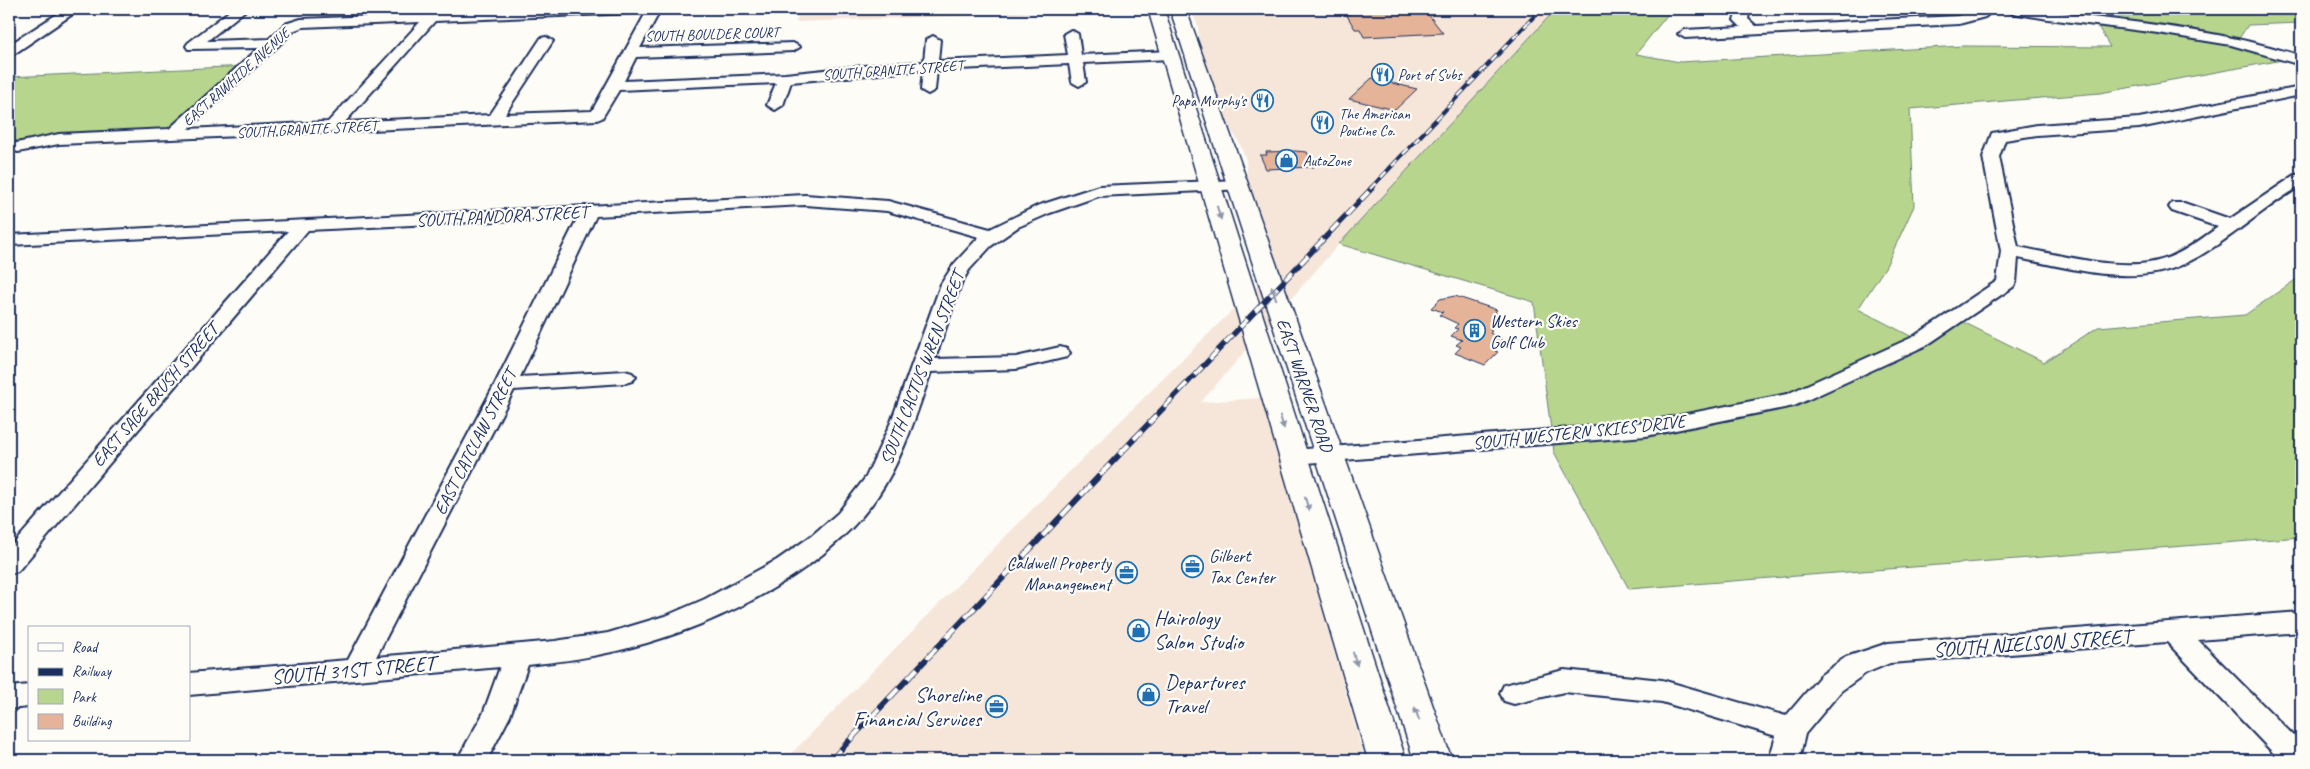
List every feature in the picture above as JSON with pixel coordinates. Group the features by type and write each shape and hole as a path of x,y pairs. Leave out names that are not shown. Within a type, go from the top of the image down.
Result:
{"main road":[{"name":"EAST WARNER ROAD","path":"1156,9 1194,133 1224,186 1328,455 1433,760"},
{"name":"EAST WARNER ROAD","path":"1178,9 1219,132 1224,186 1293,457 1387,760"},
{"path":"1171,55 1184,59 1204,90"},
{"path":"1194,133 1219,132"}],"street":[{"path":"9,51 73,9"},
{"path":"240,9 193,46 274,43"},
{"path":"364,19 374,9"},
{"path":"364,19 432,17 504,11 634,9"},
{"path":"614,86 654,9"},
{"path":"1744,9 1742,20 1753,32"},
{"path":"1685,34 1959,20 1980,14 1988,9"},
{"path":"2012,9 2056,17 2187,34 2285,54 2301,61"},
{"path":"331,128 432,17"},
{"name":"EAST RAWHIDE AVENUE","path":"172,135 290,28 302,23 364,19"},
{"path":"1071,34 1079,82"},
{"path":"928,90 933,40"},
{"path":"494,120 546,41"},
{"name":"SOUTH BOULDER COURT","path":"632,53 793,47"},
{"path":"2285,54 2301,50"},
{"name":"SOUTH GRANITE STREET","path":"18,147 59,139 331,128 597,114 614,86 785,78 868,69 931,65 1171,55"},
{"path":"776,105 785,78"},
{"name":"SOUTH WESTERN SKIES DRIVE","path":"1293,457 1646,429 1728,414 1794,399 1920,341 2006,283 2010,251 1991,157 1998,136 2037,130 2138,123 2301,91"},
{"path":"2010,251 2106,268 2145,268 2175,261 2301,179"},
{"name":"SOUTH CACTUS WREN STREET","path":"518,655 607,644 663,628 748,590 802,555 849,514 866,494 885,465 897,439 952,284 963,262 991,235 1043,210 1104,190 1224,186"},
{"name":"SOUTH PANDORA STREET","path":"9,240 804,200 833,200 888,206 991,235"},
{"path":"2178,207 2230,225"},
{"name":"EAST CATCLAW STREET","path":"356,670 506,384 590,211"},
{"name":"EAST SAGE BRUSH STREET","path":"9,565 302,226"},
{"path":"922,366 1016,363 1060,353"},
{"path":"506,384 626,377"},
{"name":"SOUTH NIELSON STREET","path":"1792,730 1831,682 1856,665 1888,653 2301,622"},
{"path":"2174,632 2299,760"},
{"path":"472,760 496,716 518,655"},
{"name":"SOUTH 31ST STREET","path":"190,684 518,655"},
{"path":"1514,693 1564,681 1662,691 1792,730 1784,760"},
{"path":"9,698 28,696"}],"shaded area":[{"path":"800,9 1141,9 796,22"},
{"path":"1191,9 1556,9 1339,244 1201,402 1261,398 1365,760 785,760 1078,463 1277,266 1248,183 1246,160 1239,142 1225,121 1199,46 1198,27"}],"green space":[{"name":"Western Skies Golf Club","path":"1556,9 1672,9 1636,54 1680,62 1963,46 2110,47 2096,23 2012,9 2301,9 2301,23 2248,25 2236,43 2294,58 2100,93 1910,109 1914,206 1886,266 1858,309 1920,341 1955,318 2044,362 2098,327 2245,315 2301,276 2301,537 1629,589 1554,452 1534,302 1339,244"},
{"path":"248,66 172,135 9,141 9,123 13,119 9,119 9,77"}],"building":[{"path":"1347,9 1424,9 1443,33 1364,37 1360,29 1355,29 1346,14 1350,14"},
{"path":"1372,78 1417,89 1395,110 1349,99"},
{"name":"AutoZone","path":"1266,152 1307,152 1314,167 1266,169 1260,155 1267,155"},
{"name":"Western Skies Golf Club","path":"1455,296 1497,310 1495,312 1500,316 1499,321 1490,330 1492,331 1490,333 1504,341 1495,351 1498,352 1485,365 1455,353 1461,347 1456,345 1462,340 1451,336 1458,329 1454,328 1458,324 1439,315 1443,312 1431,308 1440,299"}],"railway":[{"path":"1370,189 1541,9"},
{"path":"1134,439 1372,188"},
{"path":"831,760 1135,438"}],"place":[{"name":"Port of Subs","path":"1382,75"},
{"name":"Papa Murphy's","path":"1262,101"},
{"name":"The American Poutine Co.","path":"1323,123"},
{"name":"AutoZone","path":"1287,161"},
{"name":"Western Skies Golf Club","path":"1474,331"},
{"name":"Gilbert Tax Center","path":"1193,566"},
{"name":"Caldwell Property Manangement","path":"1127,573"},
{"name":"Hairology Salon Studio","path":"1138,630"},
{"name":"Departures Travel","path":"1149,694"},
{"name":"Shoreline Financial Services","path":"997,707"}]}
